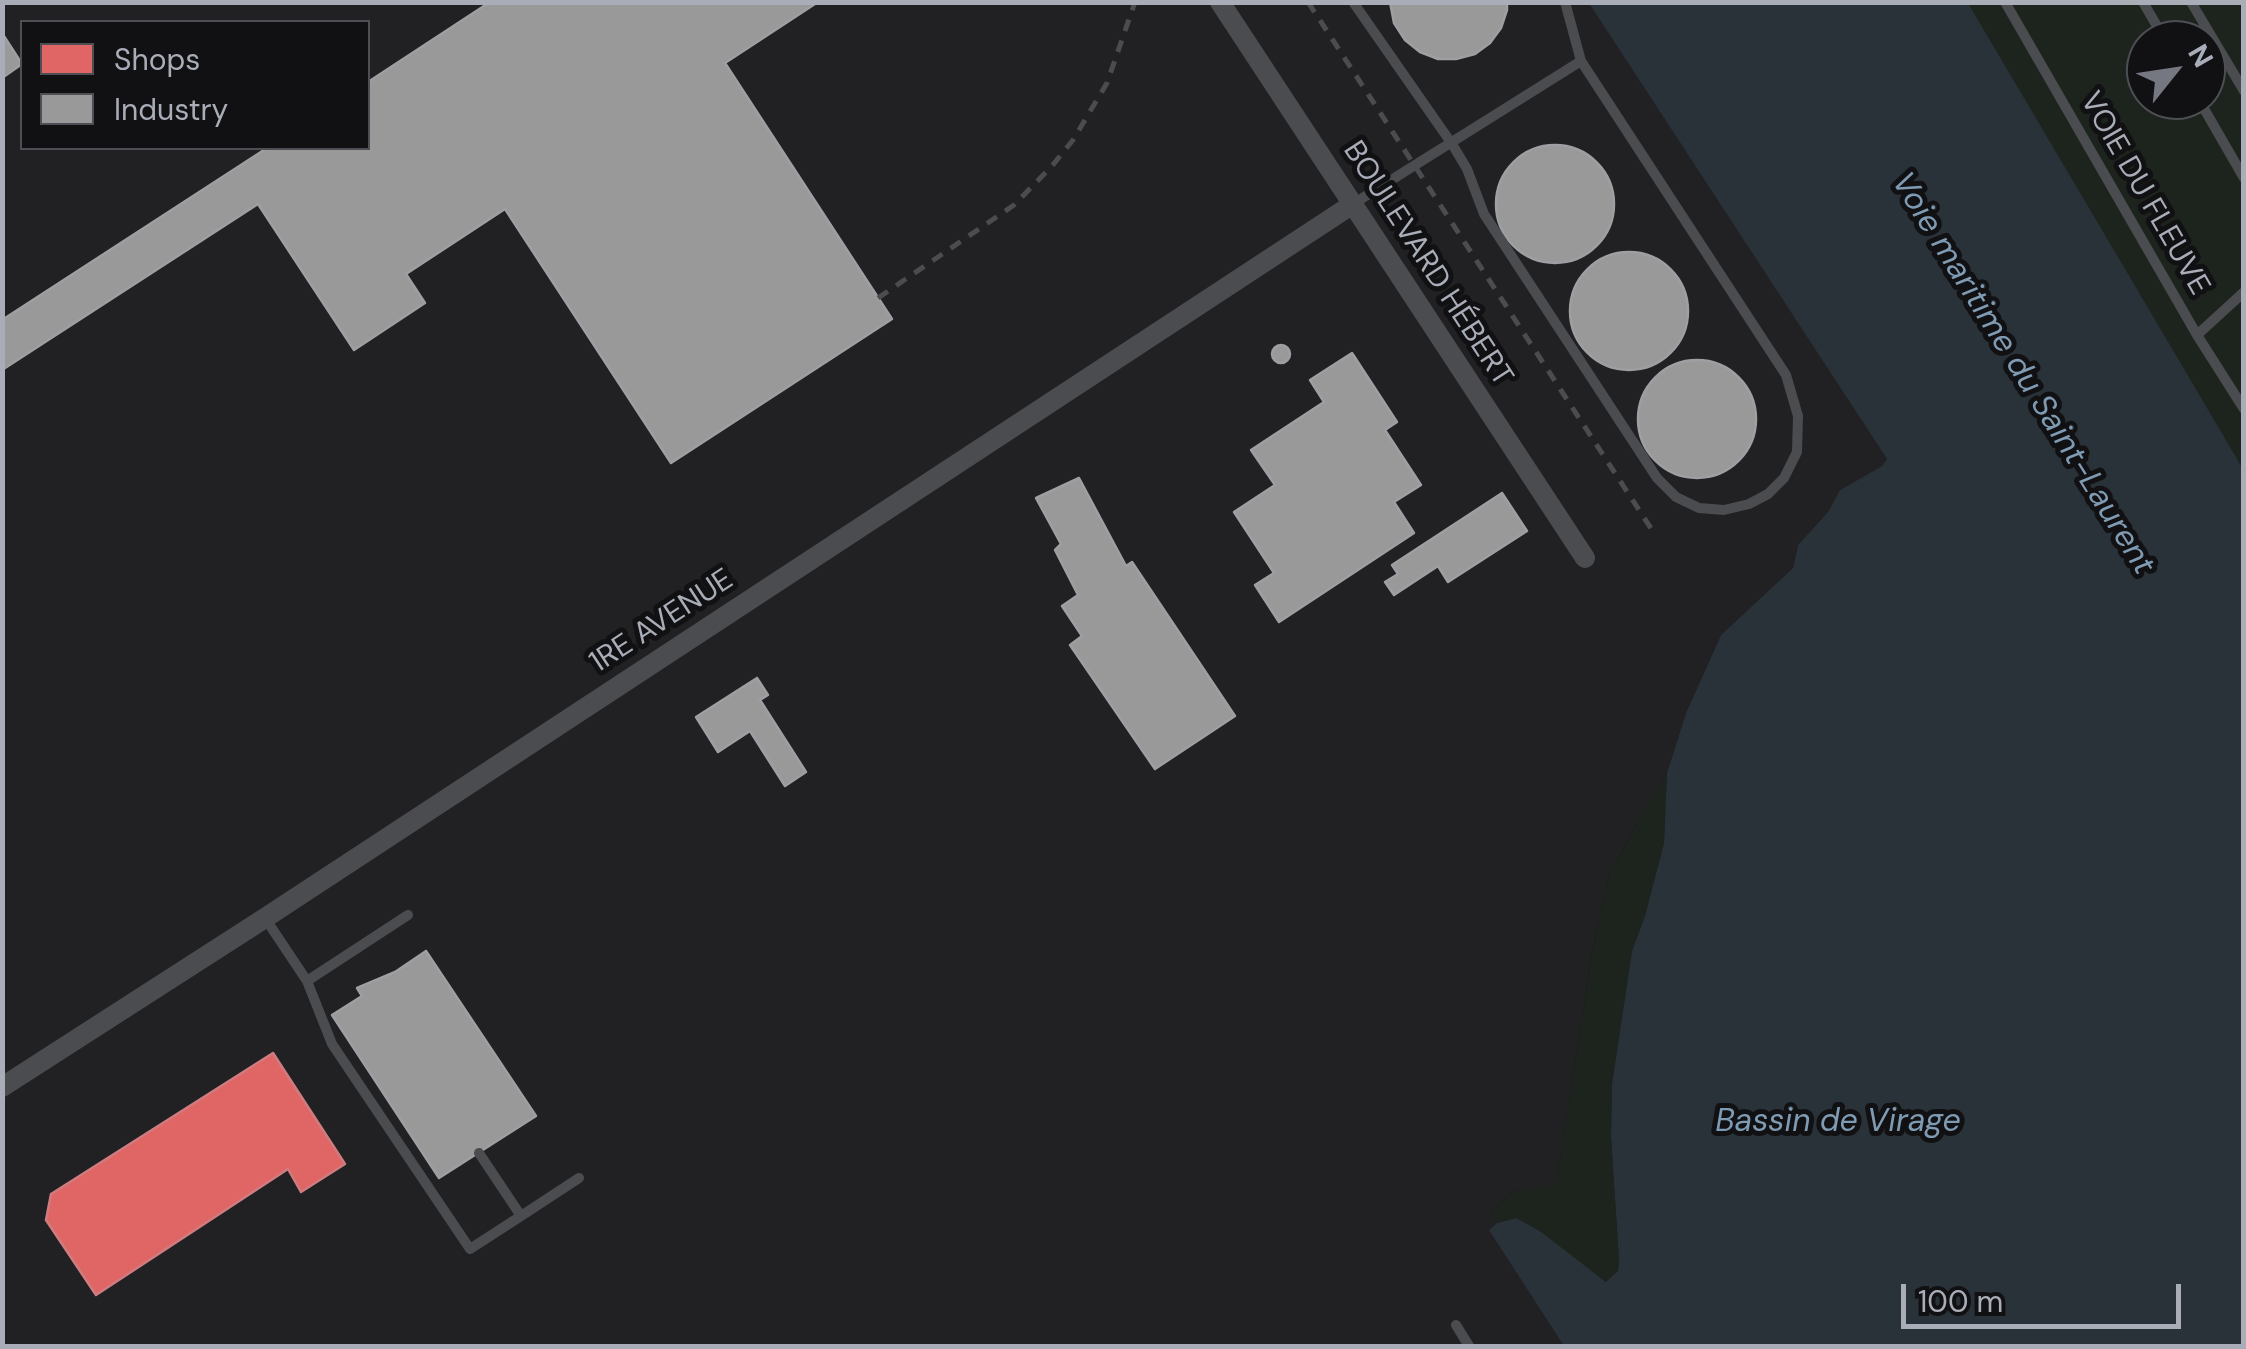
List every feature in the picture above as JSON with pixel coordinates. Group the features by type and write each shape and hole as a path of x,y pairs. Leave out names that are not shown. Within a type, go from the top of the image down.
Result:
{"street":[{"name":"BOULEVARD HÉBERT","path":"1220,2 1584,558"},
{"name":"1RE AVENUE","path":"2,1087 1352,204"}],"lane":[{"path":"1353,2 1452,144 1467,169 1484,214 1657,478 1676,497 1699,508 1724,510 1749,504 1768,494 1784,478 1798,452 1798,416 1786,375 1581,61 1565,2"},
{"name":"VOIE DU FLEUVE","path":"2005,2 2196,335 2244,409"},
{"path":"2191,2 2244,91"},
{"path":"1352,204 1581,61"},
{"path":"2211,120 2244,178"},
{"path":"2196,335 2244,292"},
{"path":"307,981 408,916"},
{"path":"264,918 307,981 332,1044 470,1249 578,1178"},
{"path":"480,1153 521,1216"},
{"path":"1456,1325 1469,1346"}],"shaded area":[{"path":"3,3 1592,3 1887,459 1882,466 1840,490 1828,512 1798,545 1793,568 1721,635 1686,713 1667,773 1609,875 1592,953 1556,1187 1514,1190 1491,1212 1497,1223 1490,1230 1564,1346 3,1346"},
{"path":"1968,3 2243,3 2243,469 2175,356"},
{"path":"1667,773 1664,843 1632,951 1612,1084 1611,1137 1619,1259 1618,1271 1607,1282 1516,1218 1497,1223 1491,1212 1514,1190 1556,1186 1592,953 1609,875"}],"water":[{"path":"1589,3 1968,3 2243,469 2243,1346 1564,1346 1489,1230 1497,1223 1516,1218 1541,1232 1606,1282 1618,1271 1612,1084 1632,951 1664,843 1667,773 1686,713 1721,635 1793,568 1798,545 1828,512 1840,490 1882,466 1887,459"}],"building: Shops":[{"path":"273,1053 345,1164 301,1192 288,1169 96,1295 46,1220 51,1194"}],"building: Industry":[{"path":"490,2 818,2 725,63 892,319 671,463 505,209 406,274 425,303 354,350 258,204 2,370 2,320 264,150 370,150 370,81"},
{"path":"1390,2 1507,2 1507,10 1501,28 1475,54 1438,59 1405,40 1394,23"},
{"path":"2,33 20,65 2,78"},
{"path":"1555,145 1577,150 1597,162 1609,182 1614,204 1609,226 1597,246 1577,258 1555,263 1533,258 1513,246 1501,226 1496,204 1501,182 1513,162 1533,150"},
{"path":"1629,252 1651,257 1671,269 1683,289 1688,311 1683,333 1671,353 1651,365 1629,370 1607,365 1587,353 1575,333 1570,311 1575,289 1587,269 1607,257"},
{"path":"1281,345 1290,354 1281,363 1272,354"},
{"path":"1352,353 1397,422 1385,430 1421,485 1394,502 1414,533 1279,622 1255,585 1274,573 1234,512 1275,485 1251,450 1324,402 1310,380"},
{"path":"1697,360 1730,370 1746,386 1756,419 1746,452 1730,468 1697,478 1664,468 1648,452 1638,419 1648,386 1664,370"},
{"path":"1079,478 1126,566 1132,562 1235,716 1155,769 1070,645 1082,636 1062,606 1078,595 1055,550 1061,544 1036,498"},
{"path":"1502,493 1527,531 1448,582 1438,566 1394,595 1385,582 1398,574 1392,565"},
{"path":"757,678 768,695 760,700 806,772 785,786 750,731 718,752 696,717"},
{"path":"426,951 536,1116 439,1178 332,1015 362,996 357,988 395,972"}],"railway":[{"path":"878,298 1014,205 1052,166 1073,140 1107,83 1135,2"},
{"path":"1308,2 1654,533"}],"water label":[{"name":"Voie maritime du Saint-Laurent","path":"2022,374"},
{"name":"Bassin de Virage","path":"1838,1123"}]}
